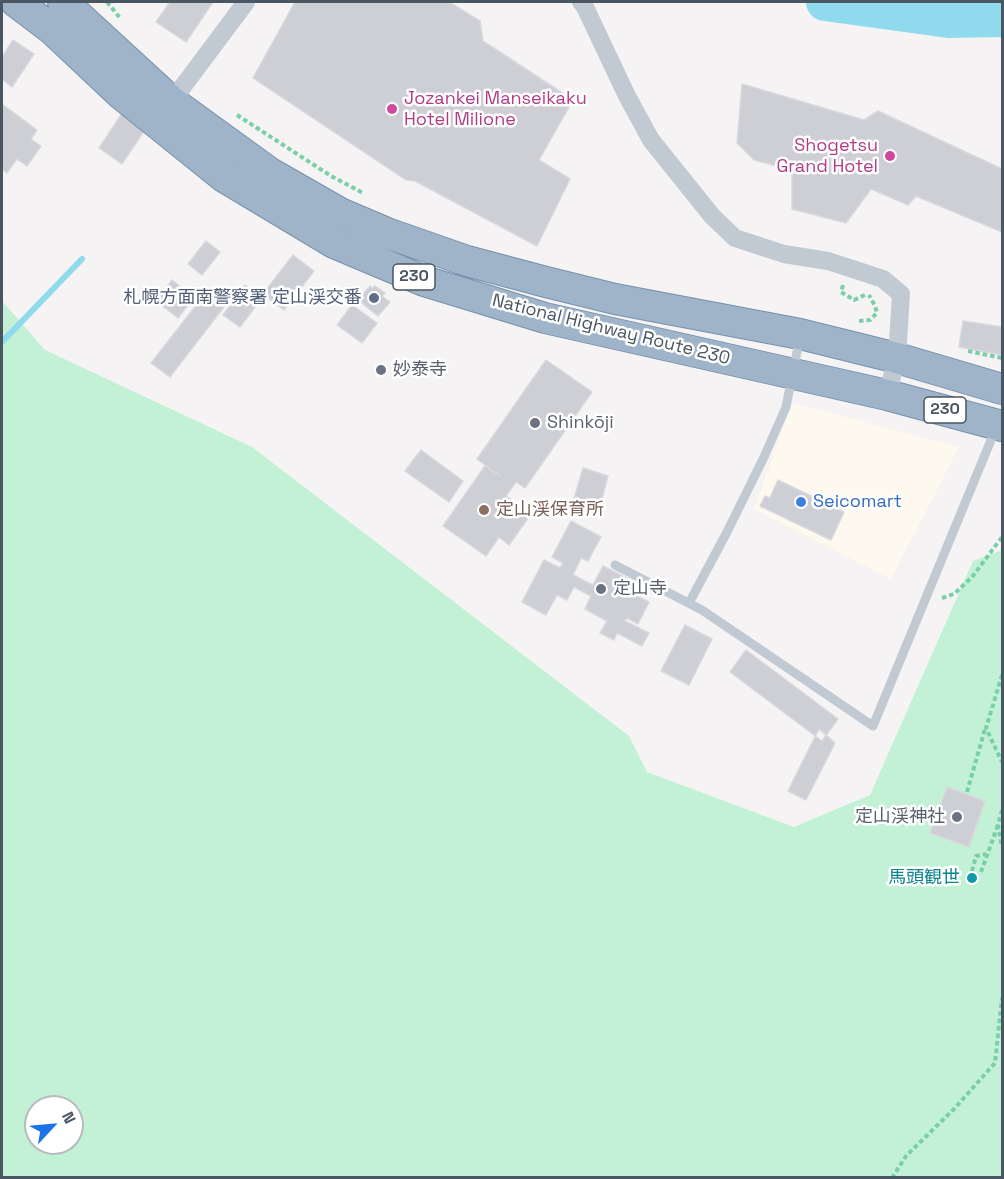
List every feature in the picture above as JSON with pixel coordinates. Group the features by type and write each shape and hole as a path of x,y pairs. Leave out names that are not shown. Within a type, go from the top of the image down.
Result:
{"highway":[{"name":"National Highway Route 230","path":"16,2 53,30 121,94 164,113 340,213 387,233 467,261 546,282 615,298 800,334 897,358 1002,389"},
{"name":"National Highway Route 230","path":"63,2 224,177 334,243 424,281 545,318 887,395 1000,423"}],"street":[{"path":"164,113 246,2"},
{"path":"581,2 651,140 712,216 735,237 784,254 828,261 883,279 901,294 897,358 887,395"}],"lane":[{"path":"689,603 726,534 786,407 800,334"},
{"path":"615,565 702,610 873,726 1000,423"}],"path":[{"path":"106,2 125,25"},
{"path":"232,112 331,176 373,198"},
{"path":"853,320 862,322 870,320 877,313 864,289"},
{"path":"841,292 854,300 868,294"},
{"path":"926,595 939,598 954,594 972,577 1002,537"},
{"path":"967,792 1002,675"},
{"path":"986,728 1002,762"},
{"path":"981,872 1002,810"},
{"path":"998,825 1002,847"},
{"path":"972,871 976,856 987,854"},
{"path":"892,1178 906,1156 954,1109 995,1063 1002,998"}],"shaded area":[{"path":"792,403 959,447 891,579 754,509"}],"green space":[{"path":"2,301 45,350 252,447 629,736 647,772 794,827 870,795 973,561 1002,550 1002,1177 2,1177"}],"building":[{"path":"170,2 213,2 186,42 156,22"},
{"path":"295,2 449,2 480,21 483,41 573,100 539,160 570,179 537,246 415,181 406,180 253,78"},
{"path":"13,40 34,54 12,87 2,79 2,57"},
{"path":"742,84 864,120 878,111 1002,169 1002,232 916,196 908,205 871,189 846,223 792,209 792,170 754,160 737,143"},
{"path":"2,104 37,130 31,139 41,146 27,166 17,159 7,173 2,169"},
{"path":"123,112 146,128 122,164 99,148"},
{"path":"206,241 220,252 202,275 188,264"},
{"path":"293,255 314,271 284,310 263,294"},
{"path":"172,280 194,297 178,318 156,301"},
{"path":"245,285 262,298 240,327 223,315"},
{"path":"370,286 372,288 375,286 385,293 382,296 390,302 378,316 358,300"},
{"path":"209,289 227,303 170,377 151,363"},
{"path":"352,305 377,323 362,343 337,325"},
{"path":"963,321 1002,327 1002,355 959,347"},
{"path":"546,360 592,392 525,488 516,482 506,496 531,514 509,545 499,537 486,556 443,526 485,466 500,476 477,459"},
{"path":"421,450 463,481 449,502 405,471"},
{"path":"583,468 608,476 599,510 573,502"},
{"path":"778,480 844,512 831,540 760,506 765,496 770,498"},
{"path":"571,521 601,537 588,561 581,558 573,575 593,585 603,566 642,586 637,596 649,602 638,624 627,618 625,621 649,633 642,646 617,633 614,640 600,633 607,621 585,609 591,596 574,587 567,600 557,595 546,615 522,602 544,560 560,568 563,563 552,557"},
{"path":"685,625 712,639 689,685 661,671"},
{"path":"746,650 838,719 822,741 730,672"},
{"path":"819,729 835,743 806,800 788,791"},
{"path":"947,787 985,801 969,847 930,833"}],"waterway":[{"path":"825,2 949,19 1002,18"},
{"path":"2,342 82,259"}],"place":[{"name":"Jozankei Manseikaku Hotel Milione","path":"392,109"},
{"name":"Shogetsu Grand Hotel","path":"890,156"},
{"name":"札幌方面南警察署 定山渓交番","path":"374,298"},
{"name":"妙泰寺","path":"381,370"},
{"name":"Shinkōji","path":"535,423"},
{"name":"Seicomart","path":"801,502"},
{"name":"定山渓保育所","path":"484,510"},
{"name":"定山寺","path":"601,589"},
{"name":"定山渓神社","path":"957,817"},
{"name":"馬頭観世","path":"972,878"}]}
